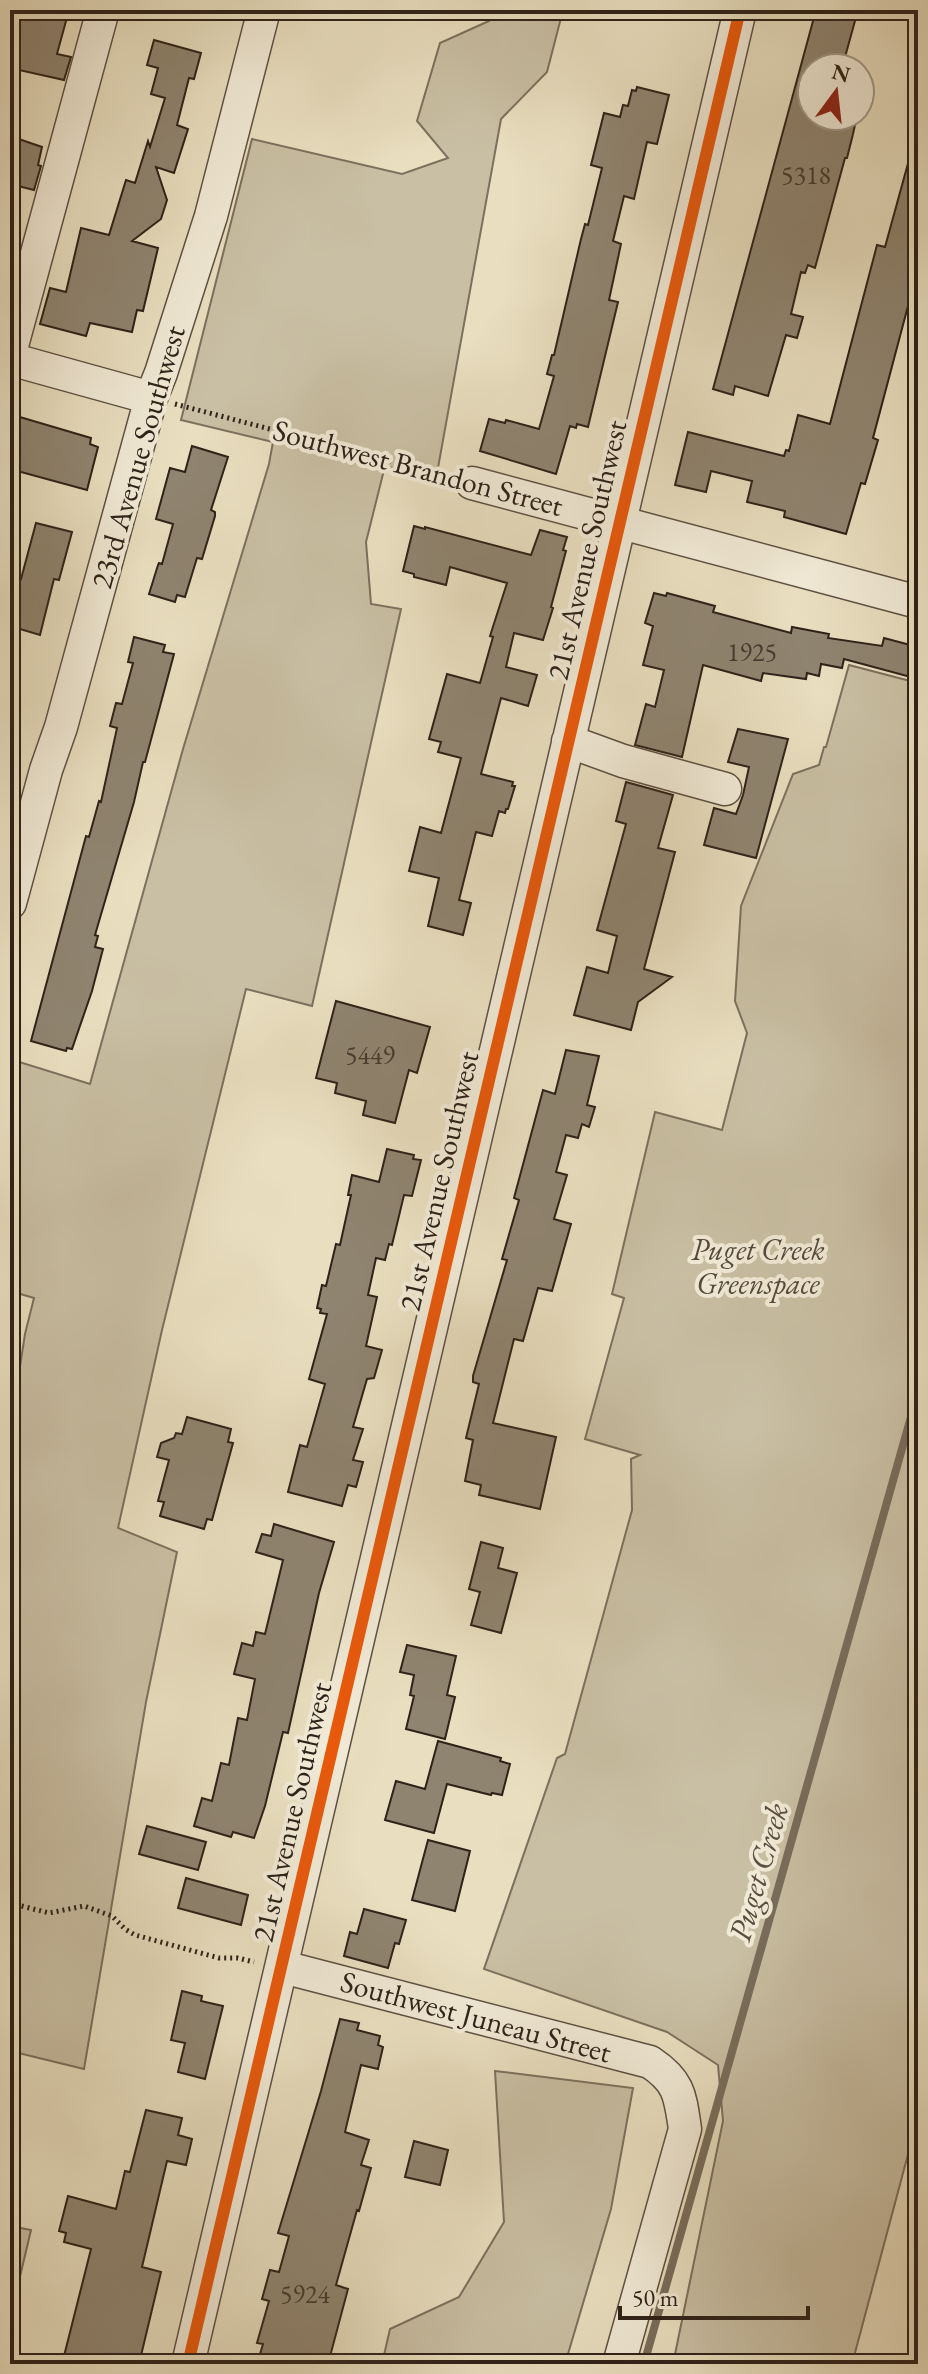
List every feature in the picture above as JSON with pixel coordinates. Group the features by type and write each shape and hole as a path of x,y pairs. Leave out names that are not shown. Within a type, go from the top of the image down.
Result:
{"street":[{"path":"10,353 103,10"},
{"name":"23rd Avenue Southwest","path":"10,903 151,398 211,216 264,10"},
{"name":"21st Avenue Southwest","path":"188,2364 272,1965 621,521 740,10"},
{"path":"10,359 151,398"},
{"name":"Southwest Brandon Street","path":"472,483 918,602"},
{"path":"568,741 623,761 725,789"},
{"name":"Southwest Juneau Street","path":"272,1965 650,2062 667,2074 680,2097 685,2129 619,2364"}],"path":[{"path":"10,1903 49,1913 84,1906 112,1916 135,1935 219,1958 238,1958 272,1965"}],"green space":[{"path":"491,10 563,10 547,72 501,119 436,479 385,466 366,542 371,604 401,609 312,1006 246,989 162,1330 118,1528 177,1552 146,1702 84,2069 10,2051 10,1431 25,1334 34,1298 10,1291 10,1059 90,1084 183,749 269,464 273,442 181,420 252,139 402,174 448,158 417,121 440,43 489,21"},
{"name":"Puget Creek Greenspace","path":"849,665 918,683 918,2117 852,2364 673,2364 723,2121 718,2065 667,2032 484,1969 557,1758 565,1754 632,1510 631,1459 640,1455 585,1439 624,1298 612,1294 655,1112 722,1130 747,1033 735,1001 741,906 793,774 819,765"},
{"path":"495,2071 633,2088 611,2209 565,2364 382,2364 390,2329 459,2297 504,2222"},
{"path":"10,2226 31,2230 10,2319"}],"building":[{"path":"10,10 69,10 57,54 71,57 64,80 10,68"},
{"path":"816,10 858,10 846,52 805,52"},
{"path":"154,40 201,53 194,79 189,78 177,125 188,129 174,173 156,167 167,200 161,219 132,241 158,248 143,311 137,310 132,332 90,323 86,336 40,324 50,288 66,292 81,228 109,235 126,180 135,183 148,141 150,147 165,98 151,94 158,68 147,65"},
{"path":"796,84 796,132 853,132 847,158 815,268 808,265 805,273 801,272 791,314 803,317 797,338 786,335 768,396 735,386 733,395 713,389"},
{"path":"637,87 669,95 657,144 647,142 634,199 624,196 613,241 621,244 609,300 618,302 588,427 570,426 556,474 480,451 489,419 539,429 554,376 547,374 602,168 591,165 604,113 620,117 623,105 628,106 632,90 636,91"},
{"path":"10,136 42,147 38,165 41,166 34,190 10,184"},
{"path":"912,149 918,150 918,274 873,438 878,440 846,534 784,517 785,511 747,502 752,481 711,471 706,492 675,485 688,432 784,456 786,450 789,451 798,415 830,424 877,245 885,247"},
{"path":"13,415 91,438 90,444 98,447 87,490 10,469"},
{"path":"192,446 228,457 211,510 215,516 202,559 197,558 185,597 177,595 175,602 149,594 158,565 162,564 173,524 156,519 170,468 185,472"},
{"path":"36,523 72,532 59,580 54,579 40,635 10,626 10,603 17,577 21,579"},
{"path":"414,526 531,555 540,530 567,537 553,608 543,640 514,633 506,667 537,675 528,706 501,698 481,774 513,782 512,786 515,786 508,809 505,813 499,811 492,836 476,832 459,900 471,903 463,935 428,926 439,878 409,871 420,827 441,833 461,758 438,752 441,742 429,739 447,674 480,683 493,637 490,636 507,583 450,567 446,585 403,571"},
{"path":"654,593 666,596 667,593 715,606 713,612 791,633 792,627 829,634 828,638 882,646 884,638 918,647 918,679 844,659 842,668 821,664 819,676 807,673 806,679 763,673 761,681 703,665 682,757 635,745 646,704 655,707 664,670 643,665 653,626 645,623"},
{"path":"134,637 165,645 163,652 174,654 95,935 98,936 95,947 103,949 92,991 72,1049 67,1048 66,1051 31,1041 86,836 89,837 101,802 117,728 110,726 116,703 122,704 133,663 128,662"},
{"path":"738,729 788,739 756,858 704,845 714,808 736,814 743,795 749,767 728,762"},
{"path":"626,782 673,795 658,848 675,852 644,969 672,977 638,1002 631,1030 574,1015 587,967 608,973 617,936 597,930 626,824 616,821"},
{"path":"336,1001 430,1027 417,1073 409,1070 395,1123 363,1115 366,1101 335,1093 337,1083 316,1078"},
{"path":"566,1050 599,1056 587,1105 595,1107 589,1127 582,1124 578,1138 566,1135 556,1172 567,1175 554,1219 571,1224 552,1291 538,1288 523,1341 514,1339 493,1423 556,1437 540,1509 479,1495 481,1485 465,1481 473,1440 466,1438 479,1384 473,1382 473,1376 507,1260 502,1259 519,1200 514,1198 543,1090 555,1094"},
{"path":"387,1149 414,1155 413,1159 421,1160 412,1196 404,1195 392,1245 389,1244 385,1260 376,1258 368,1295 377,1297 366,1346 382,1350 374,1378 367,1379 353,1427 363,1429 353,1460 363,1462 356,1487 348,1485 342,1506 288,1492 300,1445 307,1447 325,1384 309,1379 327,1314 320,1313 321,1309 317,1308 336,1244 340,1245 352,1175 379,1182"},
{"path":"187,1417 231,1429 228,1442 233,1443 212,1520 207,1519 204,1529 160,1516 164,1502 158,1501 169,1460 157,1457 161,1443 174,1438 176,1433 182,1434"},
{"path":"274,1524 334,1542 319,1593 288,1733 283,1732 254,1838 233,1832 231,1837 194,1826 202,1798 212,1801 221,1763 229,1765 238,1718 247,1720 255,1679 234,1674 242,1643 253,1646 256,1632 265,1634 283,1560 256,1552 262,1534 271,1536"},
{"path":"481,1542 503,1548 498,1568 517,1573 501,1633 471,1625 480,1592 469,1589"},
{"path":"407,1645 456,1656 447,1695 455,1697 445,1739 406,1729 414,1696 410,1695 414,1675 400,1672"},
{"path":"438,1741 501,1758 500,1761 510,1764 502,1795 447,1784 434,1833 385,1820 396,1781 425,1789"},
{"path":"147,1826 206,1842 198,1870 139,1854"},
{"path":"428,1840 470,1851 455,1911 412,1900"},
{"path":"186,1878 248,1895 241,1925 178,1908"},
{"path":"364,1909 406,1920 388,1968 344,1956 350,1932 357,1934"},
{"path":"182,1991 202,1996 201,2001 223,2006 205,2079 178,2072 185,2043 171,2040"},
{"path":"340,2019 359,2023 357,2030 380,2036 378,2045 383,2047 378,2069 361,2065 345,2132 369,2140 361,2165 371,2168 336,2285 348,2289 328,2364 257,2364 263,2344 257,2343 269,2301 262,2299 270,2270 279,2272 289,2236 278,2233"},
{"path":"146,2110 182,2118 178,2135 192,2139 186,2165 167,2161 142,2267 161,2272 139,2364 62,2364 91,2249 64,2242 66,2233 59,2231 68,2196 116,2209 125,2171 130,2172"},
{"path":"414,2141 448,2150 440,2185 405,2177"}],"waterway":[{"name":"Puget Creek","path":"644,2364 918,1392"}],"cycle path":[{"path":"188,2364 740,10"}]}
